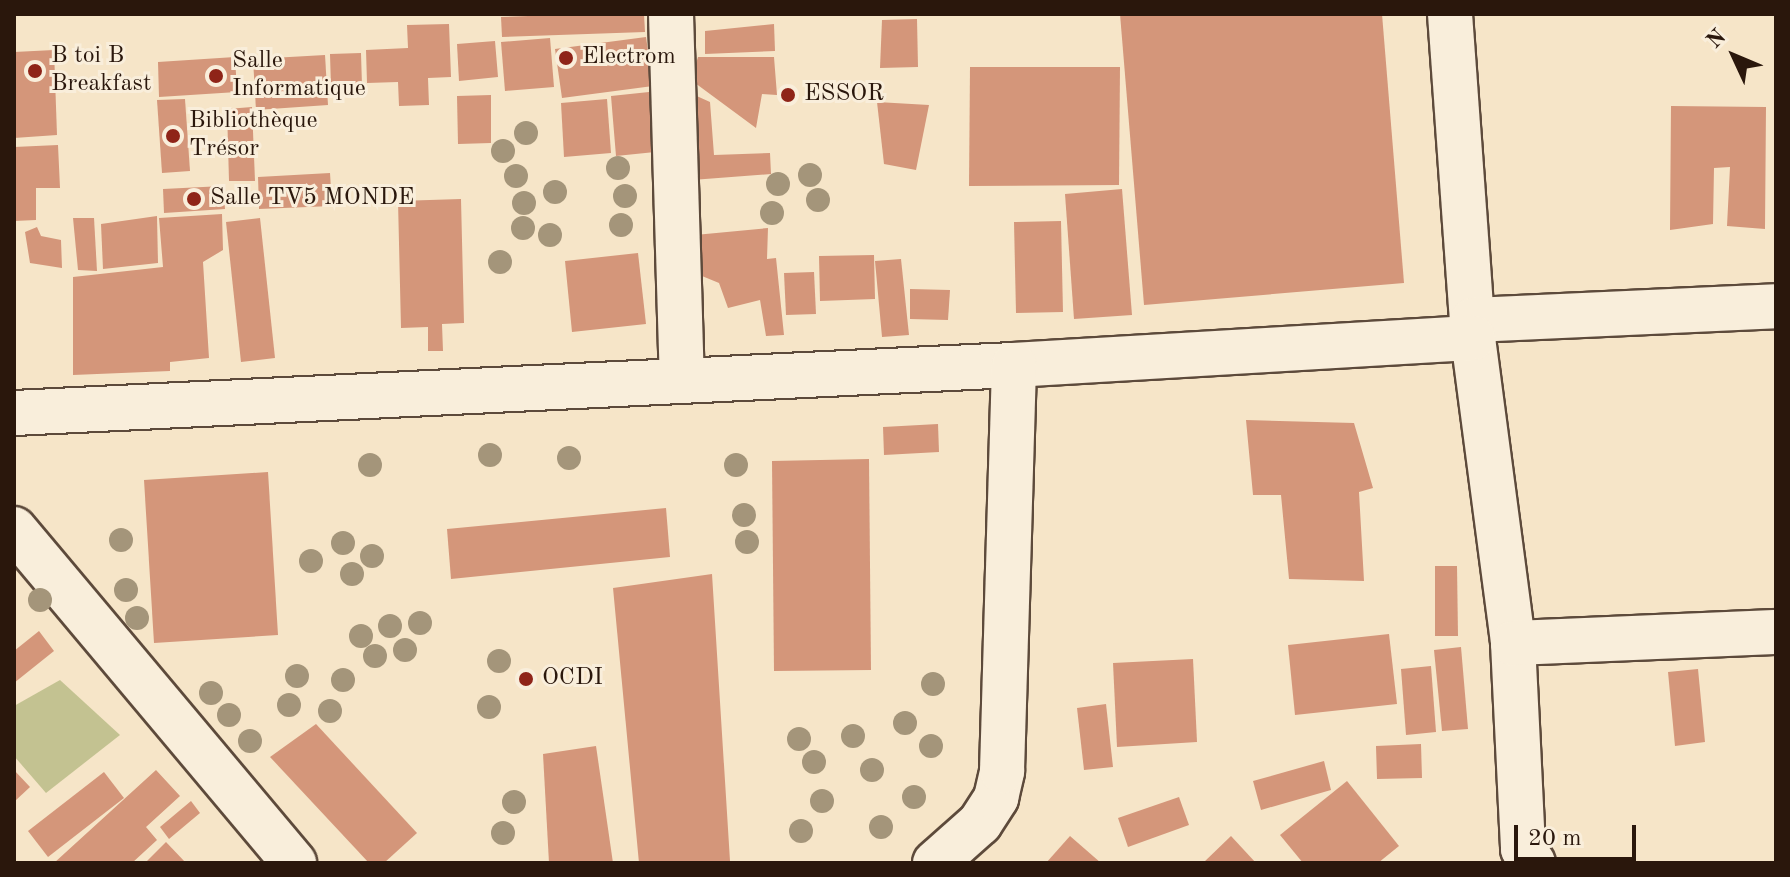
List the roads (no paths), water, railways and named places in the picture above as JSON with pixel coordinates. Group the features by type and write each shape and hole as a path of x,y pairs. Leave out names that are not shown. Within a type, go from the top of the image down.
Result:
{"street":[{"path":"671,14 682,380"},
{"path":"1450,14 1473,329 1513,643 1521,858"},
{"path":"14,413 1014,365 1776,306"},
{"path":"935,863 980,823 996,798 1002,771 1014,365"},
{"path":"14,529 294,863"},
{"path":"1513,643 1776,632"}],"place":[{"name":"Electrom","path":"566,58"},
{"name":"B toi B Breakfast","path":"35,71"},
{"name":"Salle Informatique","path":"216,76"},
{"name":"ESSOR","path":"788,95"},
{"name":"Bibliothèque Trésor","path":"173,136"},
{"name":"Salle TV5 MONDE","path":"194,199"},
{"name":"OCDI","path":"526,679"}]}
